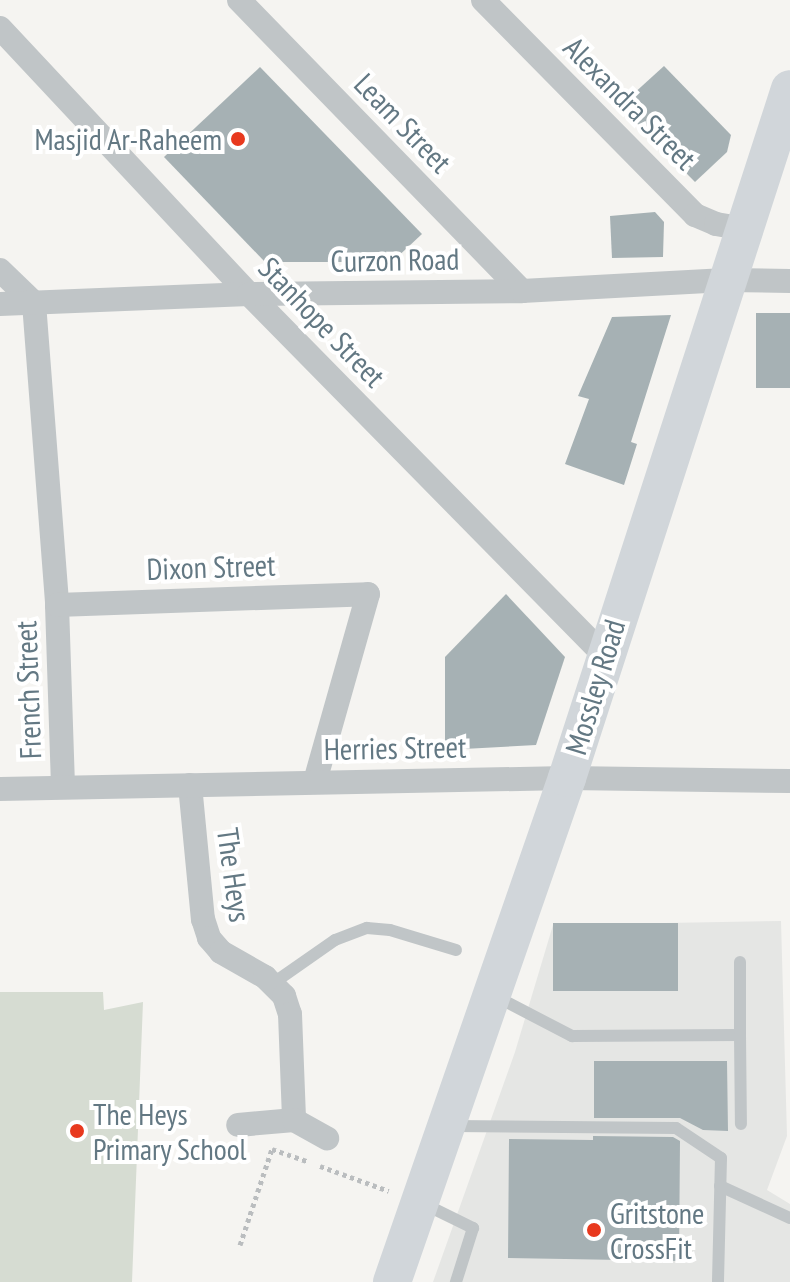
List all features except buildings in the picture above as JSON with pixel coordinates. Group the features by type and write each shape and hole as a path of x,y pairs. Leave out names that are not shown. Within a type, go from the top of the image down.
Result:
{"main road":[{"name":"Mossley Road","path":"392,1282 449,1126 567,778 604,655 790,89"}],"street":[{"name":"Leam Street","path":"239,0 522,291"},
{"name":"Alexandra Street","path":"483,0 695,215 743,229"},
{"name":"Stanhope Street","path":"0,28 249,294 604,655"},
{"path":"0,270 34,303"},
{"name":"Curzon Road","path":"0,304 249,294 522,291 726,280 790,281"},
{"name":"French Street","path":"34,303 57,605 63,787"},
{"name":"Dixon Street","path":"57,605 368,594 315,781"},
{"name":"Herries Street","path":"0,789 567,778 790,781"},
{"name":"The Heys","path":"190,785 203,919 209,938 221,952 257,971 272,984 284,996 290,1014 294,1120"},
{"path":"238,1125 294,1120 327,1138"}],"lane":[{"path":"272,984 335,940 367,928 390,930 456,950"},
{"path":"740,962 741,1124"},
{"path":"492,995 572,1036 740,1035"},
{"path":"449,1126 676,1128 721,1158 718,1282"},
{"path":"720,1186 790,1218"},
{"path":"420,1203 473,1228 456,1282"}],"path":[{"path":"240,1245 272,1149 420,1203"}],"shaded area":[{"path":"781,921 787,1136 767,1190 790,1204 790,1282 433,1282 515,1052 553,925"},
{"name":"The Heys Primary School","path":"0,992 103,992 104,1010 143,1002 132,1282 0,1282"}],"place":[{"name":"Masjid Ar-Raheem","path":"238,139"},
{"name":"The Heys Primary School","path":"77,1131"},
{"name":"Gritstone CrossFit","path":"594,1230"}]}
